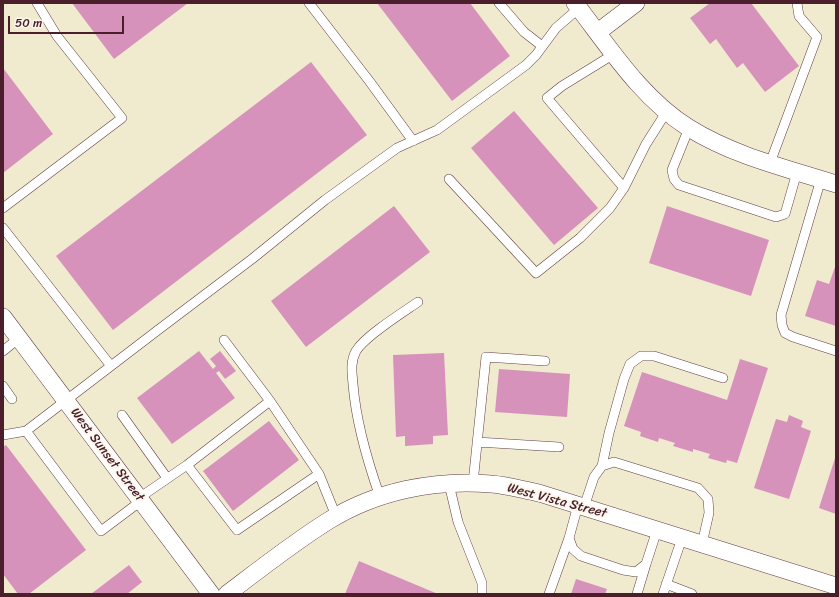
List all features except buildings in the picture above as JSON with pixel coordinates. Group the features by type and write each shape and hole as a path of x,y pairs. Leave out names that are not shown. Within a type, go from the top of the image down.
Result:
{"street":[{"path":"598,32 636,3"},
{"path":"577,5 614,54 645,91 689,128 740,154 828,181"},
{"name":"West Sunset Street","path":"3,317 211,594"},
{"name":"West Vista Street","path":"227,594 310,532 348,510 380,497 419,486 473,483 492,484 515,488 581,506 836,586"}],"lane":[{"path":"3,208 122,118 57,36 37,3"},
{"path":"308,3 370,82 413,141"},
{"path":"499,3 524,32 542,46"},
{"path":"770,163 817,37 799,16 797,3"},
{"path":"3,435 26,431 252,259 325,200 397,148 437,130 526,65 577,5"},
{"path":"614,54 562,86 547,98 624,188"},
{"path":"449,179 536,272 580,238 610,208 624,188 646,144 667,111"},
{"path":"689,128 672,170 674,179 679,185 776,218 785,214 798,172"},
{"path":"828,181 781,315 785,333 836,351"},
{"path":"3,228 111,366"},
{"path":"380,497 365,452 356,411 351,362 356,350 367,338 418,302"},
{"path":"3,351 19,338"},
{"path":"224,340 270,401 319,474 336,516"},
{"path":"549,594 581,506 594,477 602,466 609,433 624,379 630,364 641,356 654,356 723,378"},
{"path":"473,483 486,357 545,361"},
{"path":"3,386 12,399"},
{"path":"26,431 101,531 167,478 187,465 270,401"},
{"path":"122,415 167,478"},
{"path":"477,442 559,447"},
{"path":"602,466 614,462 698,488 708,499 709,513 702,544"},
{"path":"187,465 237,530 319,474"},
{"path":"449,484 458,522 482,583 482,594"},
{"path":"637,594 657,530"},
{"path":"569,538 573,549 581,556 623,570 636,572 646,564"},
{"path":"663,594 682,538"},
{"path":"666,584 692,594"}]}
